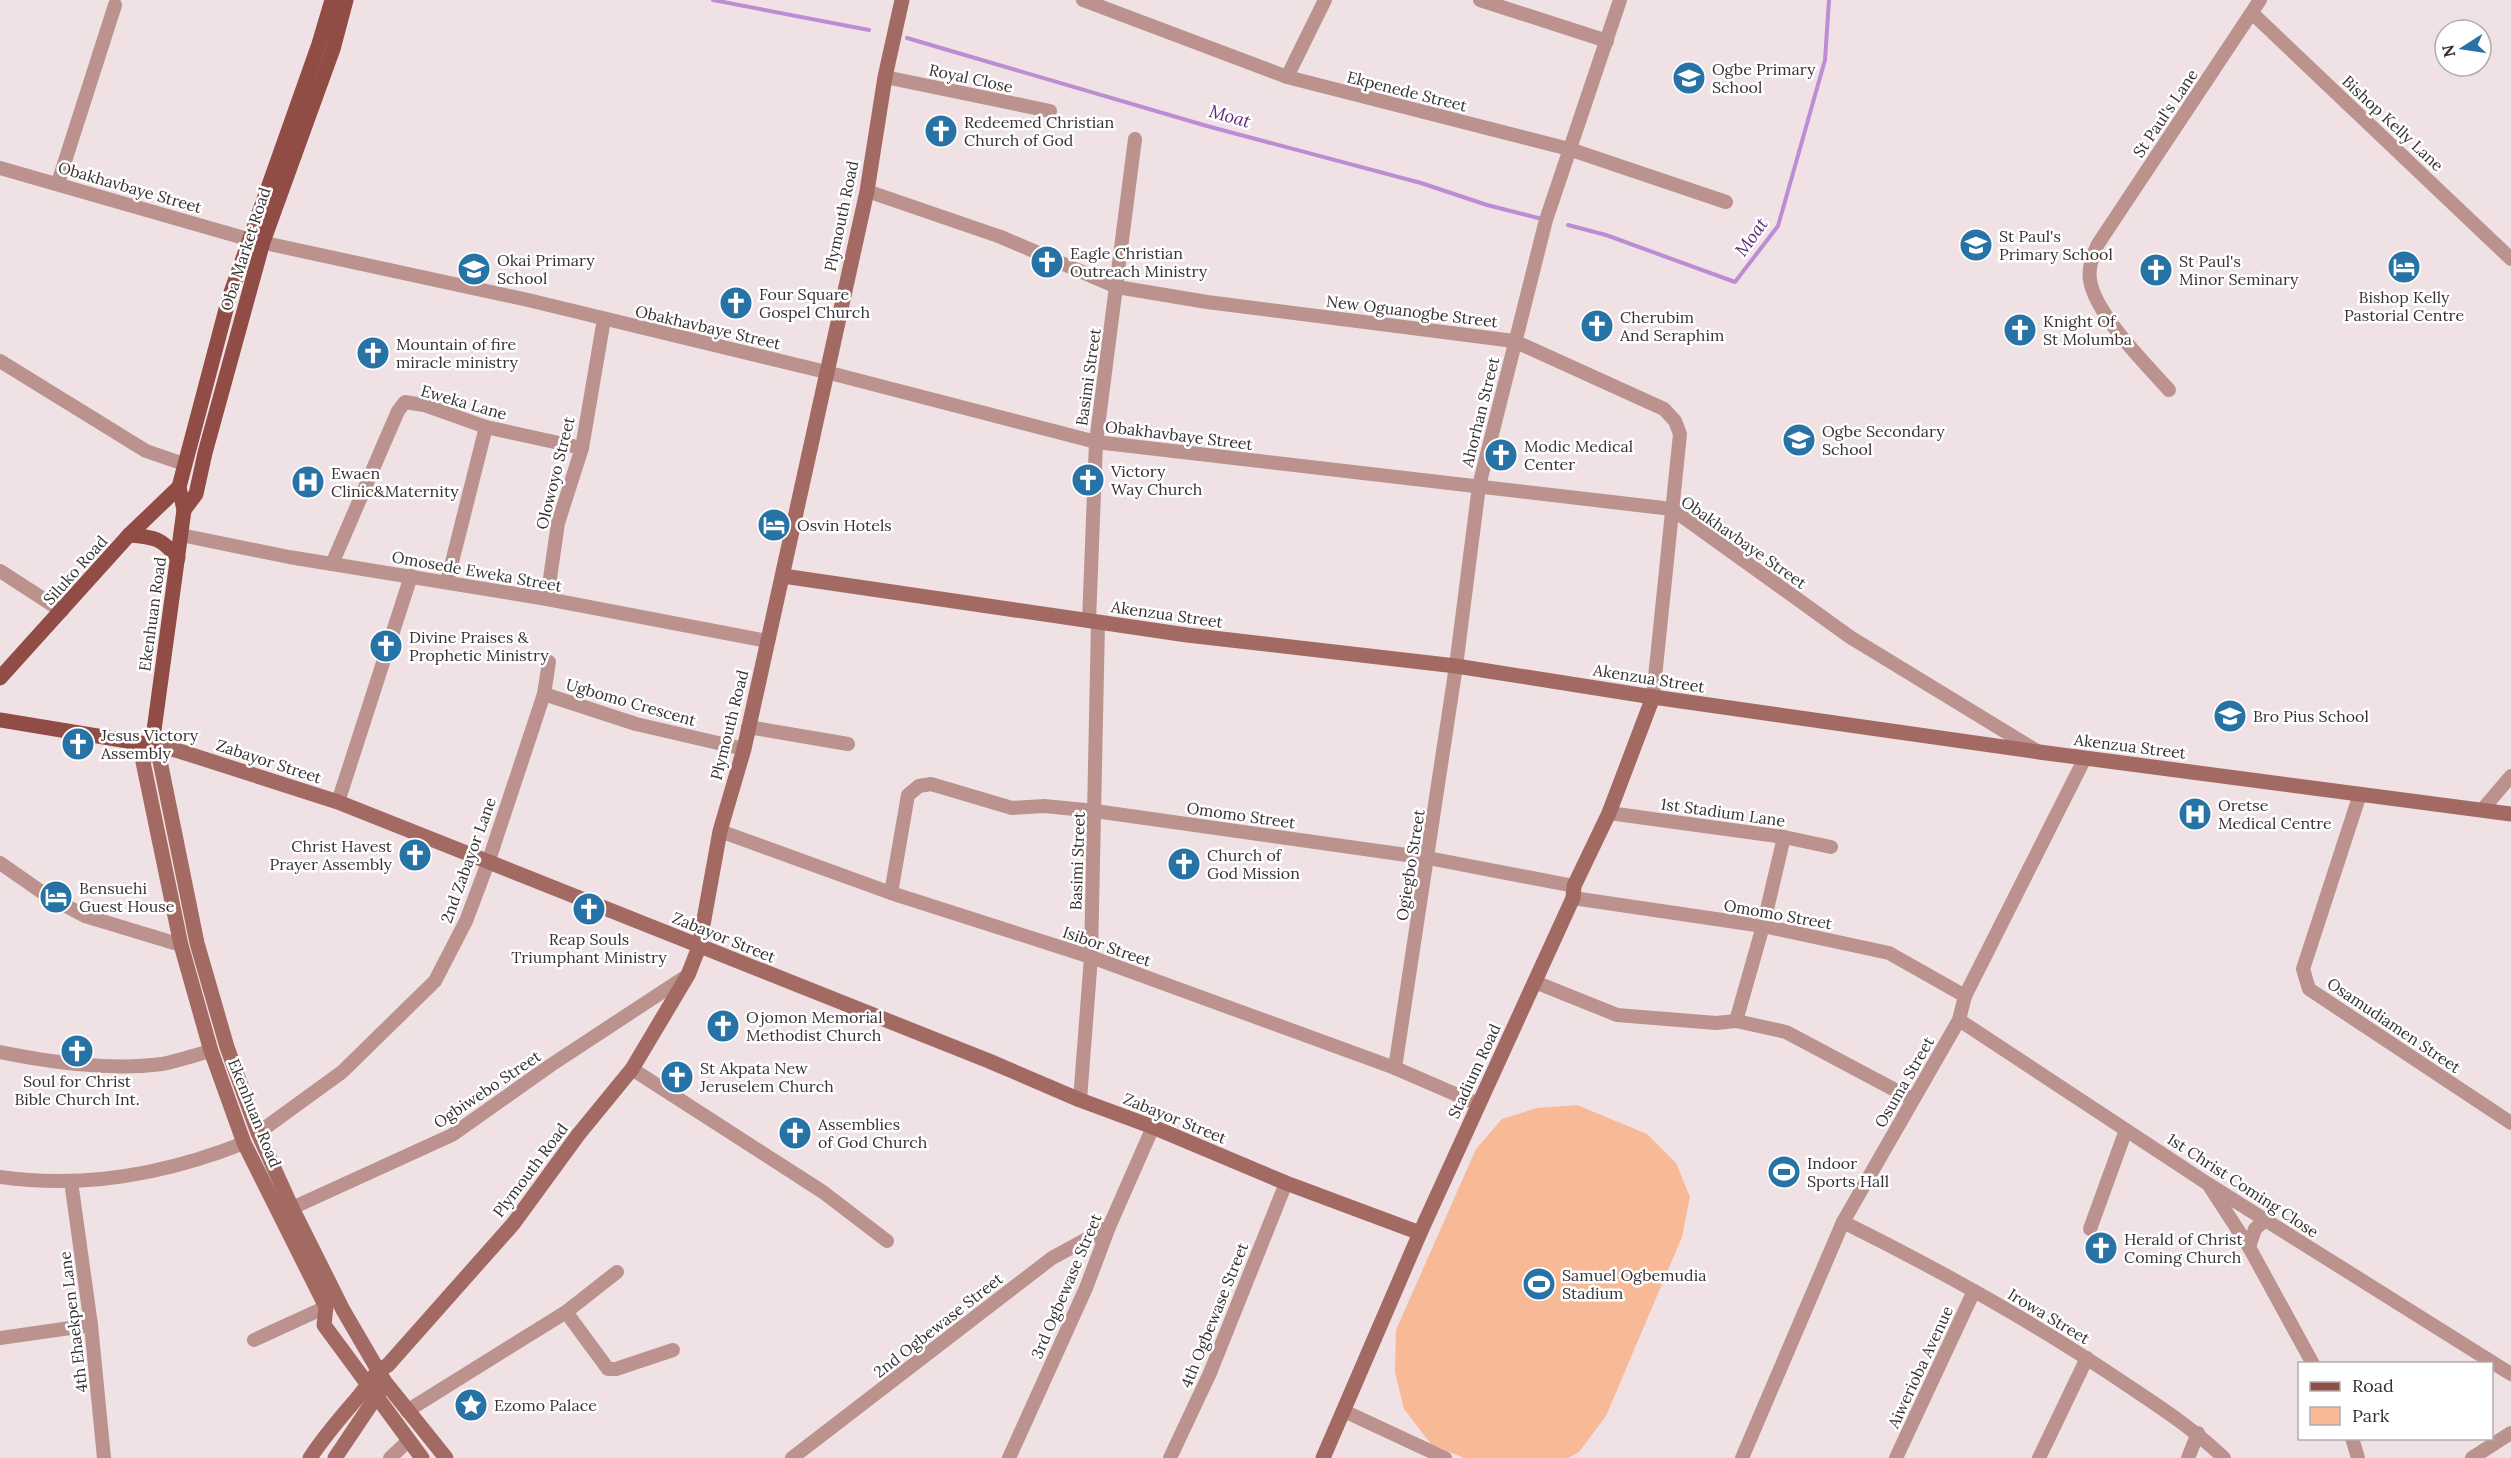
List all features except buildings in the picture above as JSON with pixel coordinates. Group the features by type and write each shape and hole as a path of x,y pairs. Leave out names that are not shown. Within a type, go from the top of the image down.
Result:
{"main road":[{"name":"Oba Market Road","path":"179,487 229,298 257,241 333,49 334,0"},
{"name":"Oba Market Road","path":"184,510 196,494 257,241"},
{"name":"Ekenhuan Road","path":"152,745 184,510 179,487"},
{"name":"Siluko Road","path":"0,678 129,535 179,487"},
{"path":"129,535 154,537 165,543 178,558"},
{"name":"Zabayor Street","path":"0,720 152,745"}],"street":[{"name":"Plymouth Road","path":"372,1391 384,1373 513,1224 578,1135 632,1069 688,975 699,947 720,831 744,749 867,191 885,76 902,0"},
{"name":"Ekpenede Street","path":"1083,0 1287,77 1569,149 1726,202"},
{"path":"1287,77 1325,0"},
{"path":"1480,0 1608,41"},
{"name":"Ahorhan Street","path":"1456,666 1479,486 1514,341 1546,220 1620,0"},
{"name":"St Paul's Lane","path":"2169,390 2101,309 2089,278 2091,260 2098,244 2260,0"},
{"path":"58,183 115,5"},
{"name":"Bishop Kelly Lane","path":"2252,13 2511,259"},
{"name":"Royal Close","path":"885,76 1050,111"},
{"name":"Basimi Street","path":"1080,1100 1091,957 1095,811 1096,442 1135,139"},
{"name":"Obakhavbaye Street","path":"0,168 257,241 442,280 826,372 1096,442 1672,509 1850,638 2039,752"},
{"name":"New Oguanogbe Street","path":"867,191 1000,237 1117,286 1207,302 1514,341 1664,409 1675,421 1680,435 1653,697"},
{"name":"Olowoyo Street","path":"547,599 558,523 582,448 604,319"},
{"path":"0,361 146,451 184,464"},
{"name":"Eweka Lane","path":"332,564 398,411 405,402 424,405 486,427 582,448"},
{"path":"447,582 486,427"},
{"name":"Omosede Eweka Street","path":"181,535 332,564 547,599 767,641"},
{"path":"0,571 62,611"},
{"path":"339,802 411,576"},
{"name":"Akenzua Street","path":"783,576 1186,635 1456,666 1653,697 2039,752 2511,814"},
{"name":"2nd Zabayor Lane","path":"258,1133 342,1072 435,981 466,921 489,860 544,694 549,662"},
{"name":"Ogiegbo Street","path":"1395,1068 1456,666"},
{"name":"Ugbomo Crescent","path":"544,694 636,724 744,749"},
{"name":"Stadium Road","path":"1323,1458 1420,1233 1535,982 1609,813 1653,697"},
{"path":"748,727 848,744"},
{"name":"Zabayor Street","path":"152,745 179,751 339,802 989,1061 1286,1183 1420,1233"},
{"name":"Ekenhuan Road","path":"152,745 143,762 180,945 211,1051 244,1143 326,1308 324,1325 422,1458"},
{"name":"Ekenhuan Road","path":"152,745 159,761 197,943 227,1047 258,1133 292,1208 343,1310 407,1411 446,1458"},
{"name":"Osuma Street","path":"1742,1458 1843,1222 1959,1020 1965,996 2085,758"},
{"path":"2482,810 2511,776"},
{"name":"Omomo Street","path":"891,893 908,795 919,786 931,784 1012,808 1044,806 1095,811 1428,858 1574,892 1763,926 1889,952 1965,996"},
{"name":"Osamudiamen Street","path":"2360,794 2303,969 2305,981 2309,989 2511,1123"},
{"name":"1st Stadium Lane","path":"1609,813 1784,837 1832,848"},
{"name":"Isibor Street","path":"720,831 891,893 1091,957 1395,1068 1478,1104"},
{"path":"1736,1021 1763,926 1784,837"},
{"path":"0,863 46,895 85,916 180,945"},
{"name":"Ogbiwebo Street","path":"292,1208 452,1135 551,1065 688,975"},
{"path":"1535,982 1617,1015 1716,1023 1736,1021 1786,1032 1912,1099"},
{"name":"1st Christ Coming Close","path":"1959,1020 2208,1184 2492,1362"},
{"path":"0,1052 34,1059 108,1065 162,1064 211,1051"},
{"path":"632,1069 823,1192 887,1241"},
{"name":"3rd Ogbewase Street","path":"1009,1458 1086,1288 1109,1227 1153,1127"},
{"path":"2090,1229 2126,1130"},
{"path":"0,1177 71,1181 122,1178 206,1158 244,1143"},
{"name":"4th Ehaekpen Lane","path":"71,1181 91,1325 104,1458"},
{"name":"4th Ogbewase Street","path":"1170,1458 1210,1373 1286,1183"},
{"path":"2208,1184 2249,1247 2312,1362"},
{"path":"2249,1247 2255,1228 2265,1220"},
{"name":"Irowa Street","path":"1843,1222 1913,1256 2087,1358 2198,1433 2224,1458"},
{"name":"2nd Ogbewase Street","path":"792,1458 1052,1258 1109,1227"},
{"path":"407,1411 566,1312 617,1272"},
{"name":"Aiwerioba Avenue","path":"1896,1458 1974,1291"},
{"path":"254,1340 326,1308"},
{"path":"566,1312 608,1369 616,1369 673,1350"},
{"path":"0,1338 91,1325"},
{"path":"2039,1458 2087,1358"},
{"name":"1st Christ Coming Close","path":"2493,1363 2511,1374"},
{"path":"309,1458 331,1427 372,1391"},
{"path":"335,1458 372,1391"},
{"path":"1344,1411 1445,1458"},
{"path":"2188,1458 2198,1433"},
{"path":"2472,1458 2511,1433"},
{"path":"2353,1440 2358,1458"},
{"path":"390,1458 408,1441"},
{"path":"2496,1444 2502,1458"}],"green space":[{"name":"Samuel Ogbemudia Stadium","path":"1577,1105 1647,1134 1676,1163 1690,1197 1682,1237 1606,1416 1579,1452 1568,1458 1464,1458 1431,1444 1404,1409 1395,1372 1396,1330 1476,1149 1502,1119 1537,1108"}],"waterway":[{"name":"Moat","path":"713,0 869,30"},
{"name":"Moat","path":"1568,225 1606,235 1735,282 1778,226 1825,60 1829,0"},
{"name":"Moat","path":"907,38 1207,126 1421,183 1487,205 1542,219"}],"place":[{"name":"Ogbe Primary School","path":"1689,78"},
{"name":"Redeemed Christian Church of God","path":"941,131"},
{"name":"St Paul's Primary School","path":"1976,245"},
{"name":"Eagle Christian Outreach Ministry","path":"1047,262"},
{"name":"Bishop Kelly Pastorial Centre","path":"2404,267"},
{"name":"Okai Primary School","path":"474,269"},
{"name":"St Paul's Minor Seminary","path":"2156,270"},
{"name":"Four Square Gospel Church","path":"736,303"},
{"name":"Cherubim And Seraphim","path":"1597,326"},
{"name":"Knight Of St Molumba","path":"2020,330"},
{"name":"Mountain of fire miracle ministry","path":"373,353"},
{"name":"Ogbe Secondary School","path":"1799,440"},
{"name":"Modic Medical Center","path":"1501,455"},
{"name":"Victory Way Church","path":"1088,480"},
{"name":"Ewaen Clinic&Maternity","path":"308,482"},
{"name":"Osvin Hotels","path":"774,525"},
{"name":"Divine Praises & Prophetic Ministry","path":"386,646"},
{"name":"Bro Pius School","path":"2230,716"},
{"name":"Jesus Victory Assembly","path":"78,744"},
{"name":"Oretse Medical Centre","path":"2195,814"},
{"name":"Christ Havest Prayer Assembly","path":"415,855"},
{"name":"Church of God Mission","path":"1184,864"},
{"name":"Bensuehi Guest House","path":"56,897"},
{"name":"Reap Souls Triumphant Ministry","path":"589,909"},
{"name":"Ojomon Memorial Methodist Church","path":"723,1026"},
{"name":"Soul for Christ Bible Church Int.","path":"77,1051"},
{"name":"St Akpata New Jeruselem Church","path":"677,1077"},
{"name":"Assemblies of God Church","path":"795,1133"},
{"name":"Indoor Sports Hall","path":"1784,1172"},
{"name":"Herald of Christ Coming Church","path":"2101,1248"},
{"name":"Samuel Ogbemudia Stadium","path":"1539,1284"},
{"name":"Ezomo Palace","path":"471,1405"}]}
